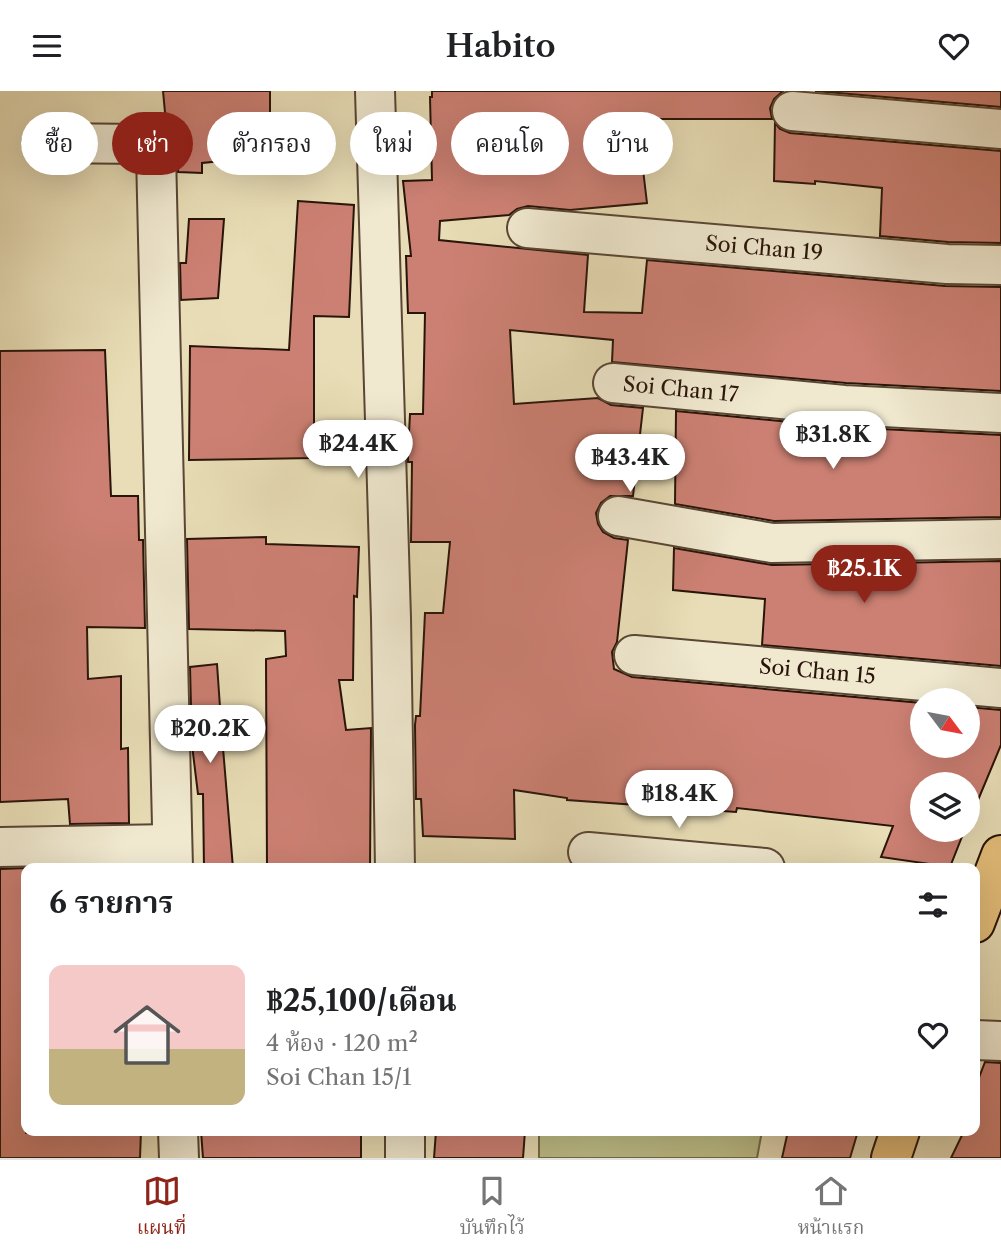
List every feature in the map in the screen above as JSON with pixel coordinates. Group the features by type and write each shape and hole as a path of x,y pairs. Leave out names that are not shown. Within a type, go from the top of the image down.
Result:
{"main road":[{"path":"980,899 1001,855"},
{"path":"891,1158 898,1136"}],"street":[{"path":"375,91 391,591 395,863"},
{"path":"792,111 1001,129"},
{"path":"0,847 172,856 157,158 154,150 146,144 98,144"},
{"name":"Soi Chan 19","path":"527,228 947,264 1001,265"},
{"name":"Soi Chan 17","path":"613,383 844,405 1001,413"},
{"path":"618,516 772,543 1001,539"},
{"name":"Soi Chan 15","path":"634,655 1001,688"},
{"path":"588,852 710,863"},
{"path":"980,1040 1001,1041"},
{"path":"178,1136 179,1158"},
{"path":"405,1136 405,1158"}],"green space":[{"path":"539,1136 761,1136 757,1158 539,1158"}],"building":[{"path":"163,91 270,91 270,112 207,112 207,163 202,163 202,173 193,173 193,112 165,112"},
{"path":"432,91 783,91 774,99 770,108 772,119 673,119 673,112 583,112 583,175 644,175 647,203 570,210 528,206 509,215 440,221 439,240 588,255 584,312 642,313 647,260 945,286 1001,287 1001,391 846,383 612,362 613,340 510,330 514,404 598,398 611,405 643,408 633,496 610,496 601,503 596,513 603,532 614,538 628,540 617,642 612,652 614,669 632,677 910,702 910,758 980,758 980,708 1001,710 1001,745 980,795 980,772 910,772 910,842 960,842 952,863 922,863 881,857 893,826 737,808 736,812 567,800 514,790 515,839 423,836 421,799 416,799 415,725 416,716 420,716 425,613 443,613 450,542 411,542 412,462 408,462 410,414 423,414 425,313 408,313 406,256 411,256 403,181 432,180 432,175 437,175 437,112 430,112"},
{"path":"815,91 1001,91 1001,107"},
{"path":"775,123 780,129 790,133 1001,151 1001,243 880,236 882,188 815,181 815,184 774,181"},
{"path":"298,201 354,205 349,317 314,316 314,458 189,460 190,346 289,350"},
{"path":"189,219 224,219 218,298 181,300 180,263 186,263"},
{"path":"105,350 111,496 138,496 139,540 143,540 145,628 87,627 88,679 121,676 121,749 128,748 129,823 70,824 68,799 0,802 0,351"},
{"path":"676,411 842,427 1001,435 1001,517 774,521 675,504"},
{"path":"266,537 266,544 359,547 357,597 354,596 353,680 339,680 346,730 371,728 370,863 267,863 266,659 286,656 285,631 189,629 187,539"},
{"path":"674,548 772,565 1001,561 1001,666 762,645 765,599 673,590"},
{"path":"217,664 233,863 204,863 203,794 198,794 192,745 190,667"},
{"path":"21,868 21,1136 141,1136 140,1158 0,1158 0,869"},
{"path":"985,1062 1001,1063 1001,1158 951,1158 962,1136 980,1136 980,1075"},
{"path":"201,1136 361,1136 361,1158 203,1158"},
{"path":"436,1136 525,1136 523,1158 434,1158"},
{"path":"787,1136 857,1136 850,1158 782,1158"}]}
